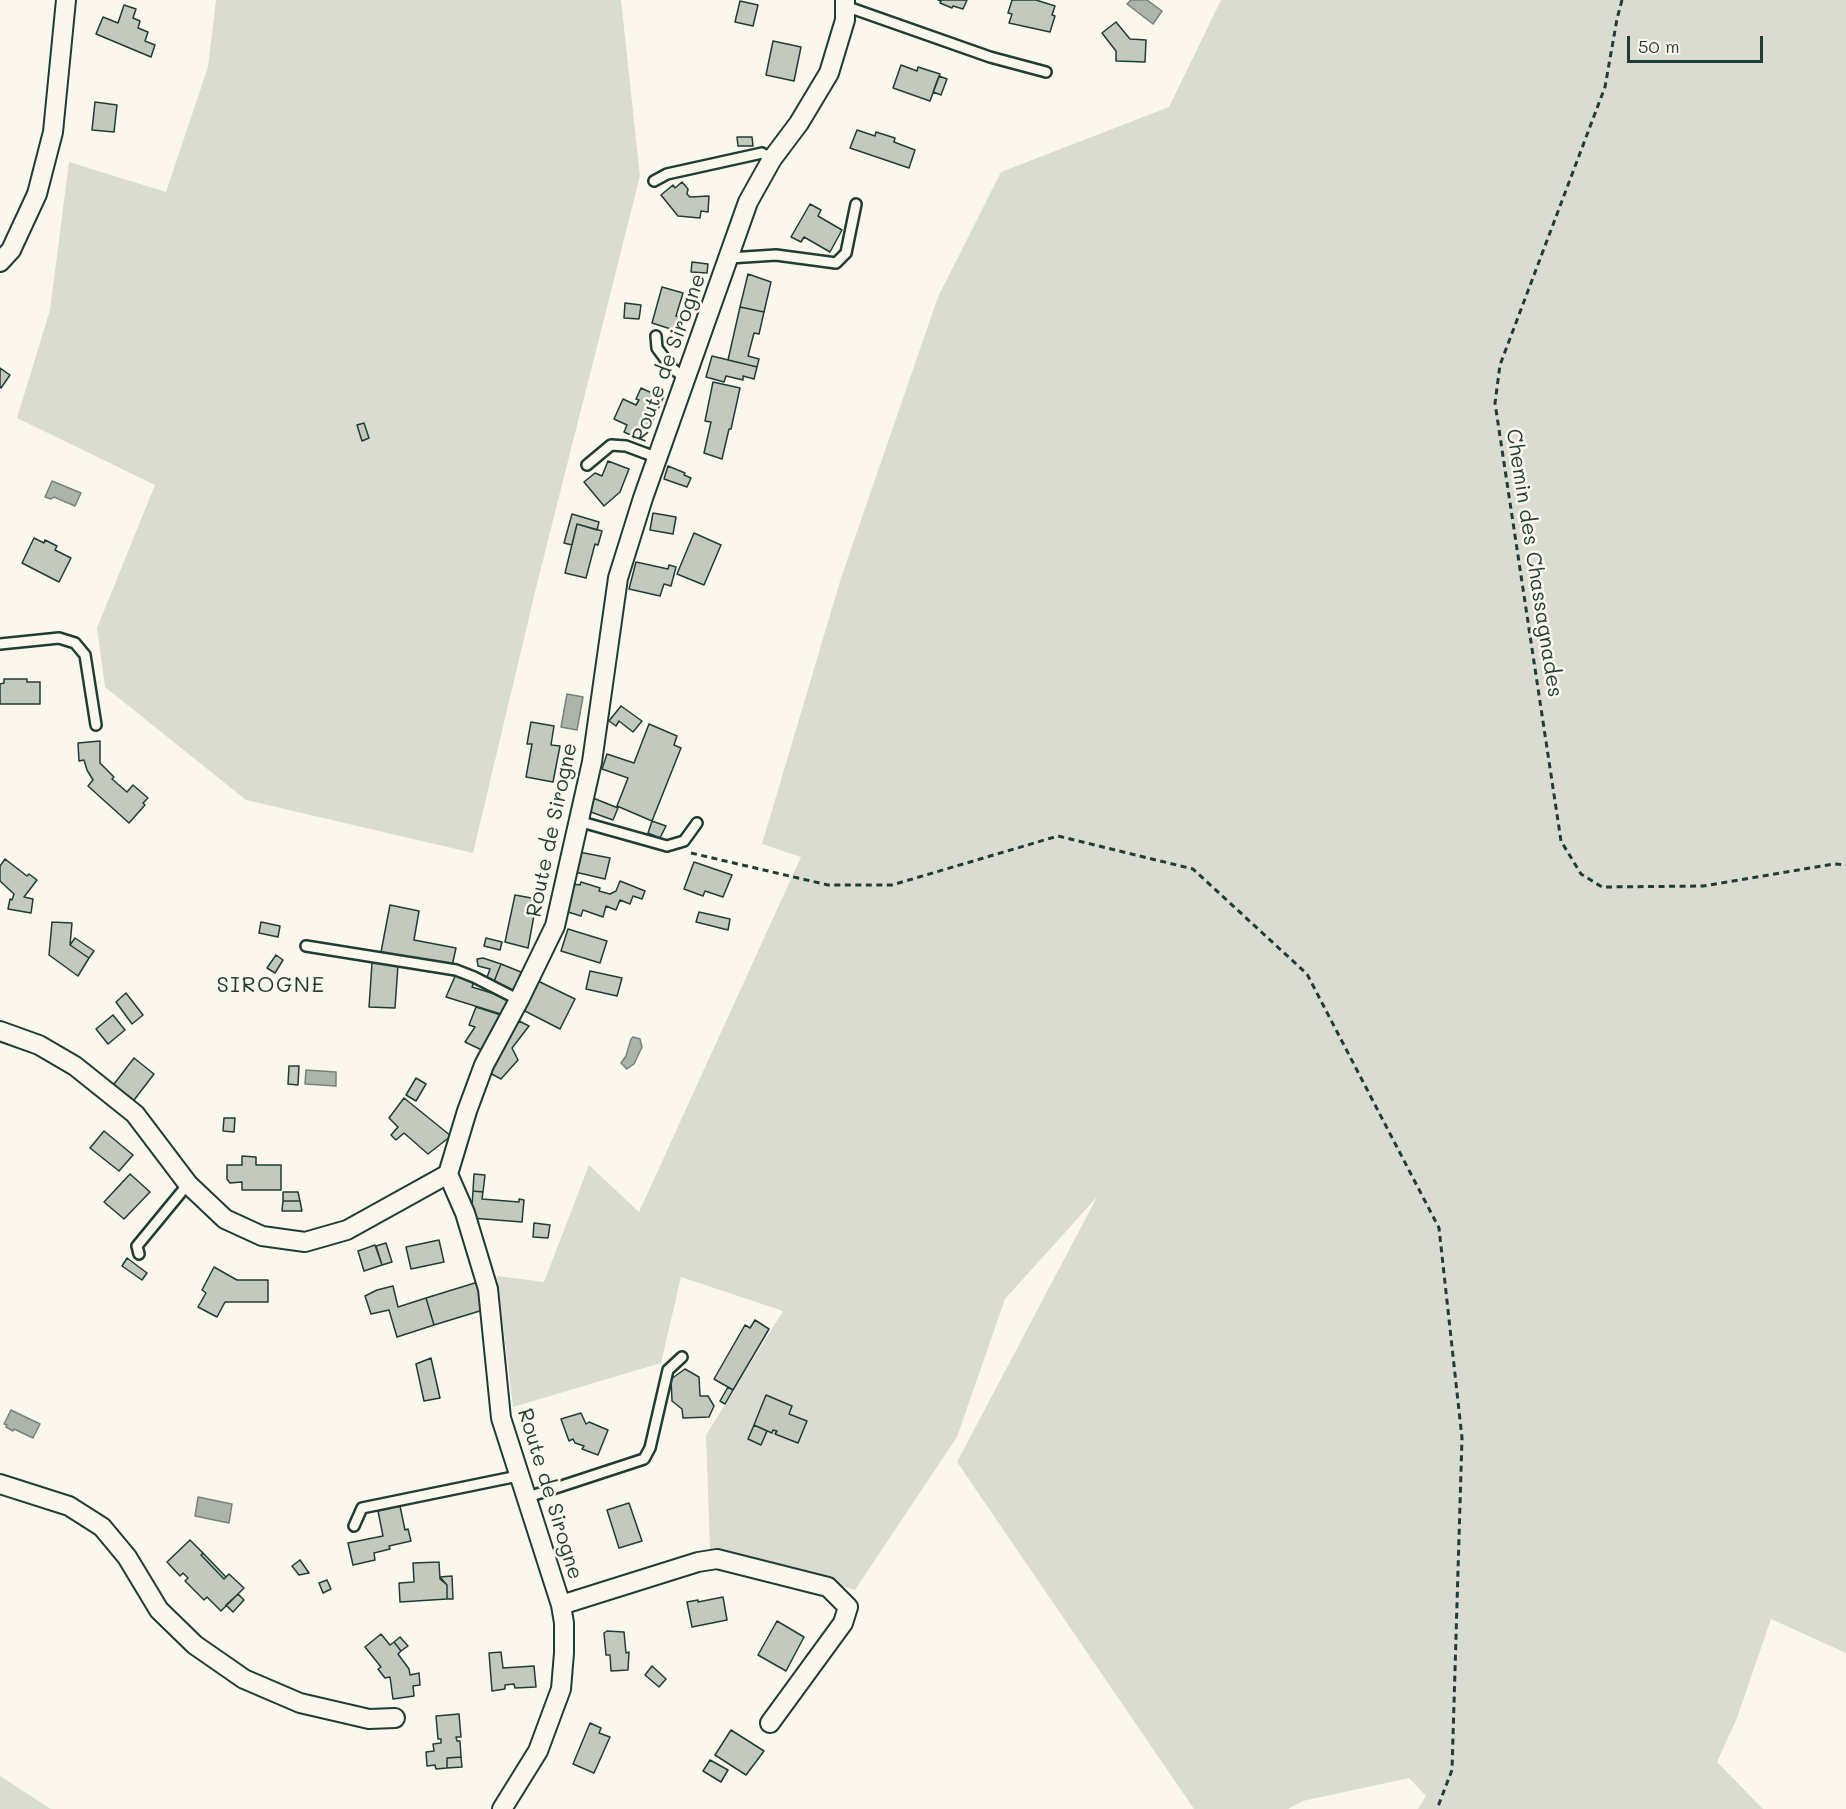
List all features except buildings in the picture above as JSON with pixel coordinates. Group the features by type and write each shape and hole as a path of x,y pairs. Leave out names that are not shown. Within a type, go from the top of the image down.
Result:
{"street":[{"path":"0,262 11,250 37,194 53,132 66,0"},
{"name":"Route de Sirogne","path":"502,1809 538,1751 561,1689 564,1623 561,1605 501,1419 488,1289 465,1213 448,1174 467,1110 484,1065 555,926 577,820 592,762 618,578 658,458 748,202 772,159 799,123 829,73 845,20 845,3"},
{"path":"0,1031 39,1045 75,1066 135,1114 188,1184 225,1219 262,1236 305,1242 346,1230 448,1174"},
{"path":"0,1484 69,1506 102,1527 127,1557 159,1610 195,1645 244,1679 300,1703 369,1719 395,1718"},
{"path":"561,1605 698,1562 717,1559 828,1587 848,1607 843,1623 770,1723"}],"lane":[{"path":"845,3 990,57 1046,72"},
{"path":"654,181 667,174 762,153 772,159"},
{"path":"729,258 776,255 836,263 846,253 856,204"},
{"path":"657,336 657,348 672,368 686,379"},
{"path":"587,465 611,445 626,446 658,458"},
{"path":"0,644 59,638 75,643 85,655 96,725"},
{"path":"577,820 667,846 684,841 697,823"},
{"path":"306,946 456,970 519,1000"},
{"path":"139,1254 137,1246 188,1184"},
{"path":"525,1498 644,1459 650,1448 668,1370 682,1357"},
{"path":"354,1526 362,1508 518,1476"}],"path":[{"name":"Chemin des Chassagnades","path":"1622,0 1605,87 1500,365 1495,403 1561,841 1581,874 1602,887 1702,885 1834,864 1846,865"},
{"path":"667,846 687,853 828,885 892,885 1058,836 1193,869 1307,974 1439,1228 1462,1438 1452,1770 1437,1809"}],"shaded area":[{"path":"216,0 621,0 640,176 536,588 473,853 246,800 105,687 97,628 155,485 17,418 50,310 69,162 166,192 208,67"},
{"path":"1131,0 1147,0 1162,11 1153,24 1127,4"},
{"path":"1221,0 1846,0 1846,1653 1771,1619 1737,1718 1717,1762 1763,1809 1418,1809 1426,1796 1409,1778 1303,1801 1288,1809 1194,1809 957,1462 1097,1197 1005,1299 957,1437 855,1590 710,1549 706,1435 783,1311 681,1277 661,1363 513,1407 497,1276 544,1282 589,1165 639,1212 801,857 762,844 841,578 938,297 1001,172 1169,107"},
{"path":"52,481 81,493 75,506 54,497 51,499 45,497"},
{"path":"567,694 583,697 577,730 561,727"},
{"path":"633,1037 640,1039 642,1047 634,1064 627,1069 621,1063"},
{"path":"306,1070 336,1072 336,1086 305,1084"},
{"path":"11,1410 40,1424 33,1438 6,1427 7,1425 4,1424"},
{"path":"198,1497 232,1504 229,1523 195,1516"},
{"path":"0,1776 51,1809 0,1809"}],"district":[{"name":"SIROGNE","path":"271,985"}]}
